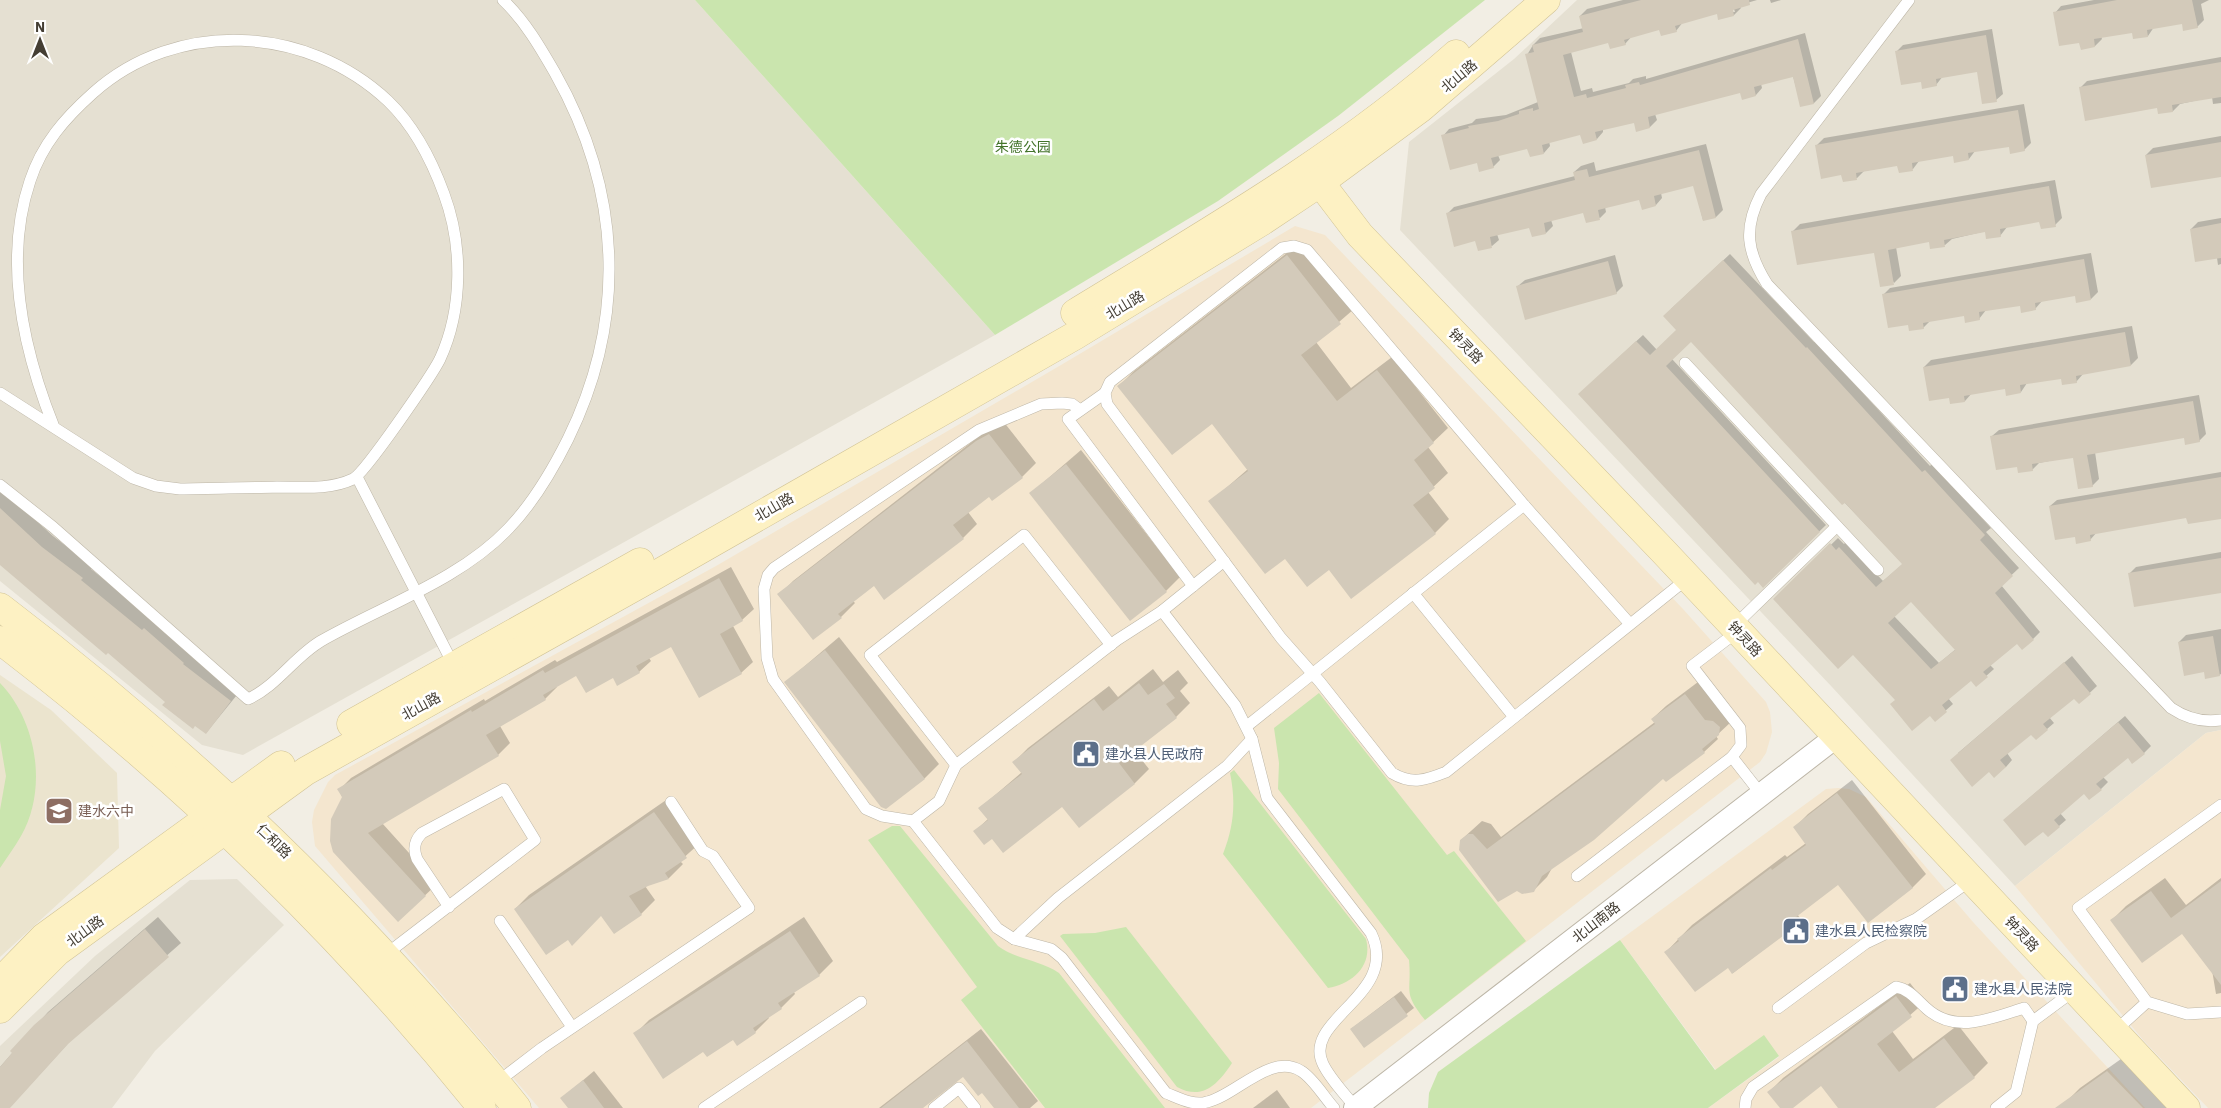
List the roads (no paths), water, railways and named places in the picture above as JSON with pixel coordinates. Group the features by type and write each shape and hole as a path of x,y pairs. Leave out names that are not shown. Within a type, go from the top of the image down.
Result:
{"street":[{"name":"北山路","path":"238,807 671,567 1076,335 1261,222 1408,93 1518,0"},
{"name":"北山路","path":"0,982 44,937 216,823 238,807 296,755 1057,324 1250,206 1314,175 1428,102 1546,0"},
{"name":"钟灵路","path":"1314,175 1367,242 1688,577 2186,1108"},
{"name":"仁和路","path":"0,606 110,694 238,807 327,893 385,955 517,1108"},
{"name":"仁和路","path":"0,640 93,714 216,823 314,918 377,986 482,1108"},
{"name":"北山南路","path":"1363,1105 1837,736"},
{"name":"北山路","path":"0,1009 57,952 216,823"}],"lane":[{"path":"0,484 53,527 248,699 262,692 319,643 416,592 476,557 508,529 535,497 557,462 591,386 604,339 610,245 604,200 592,158 564,91 539,45 524,23 503,0"},
{"path":"1909,0 1761,194 1751,218 1749,231 1753,257 1767,284 2171,708 2192,719 2221,720"},
{"path":"0,393 54,428 133,478 156,486 180,489 330,486 357,477 421,392 442,354 453,317 458,285 453,223 440,184 412,129 389,102 342,67 302,50 278,43 236,39 187,46 153,56 100,86 70,113 37,162 25,198 18,261 23,324 34,374 54,428"},
{"path":"1193,586 1068,419 1105,393 1110,382 1282,248 1300,247 1307,250 1524,505 1630,624"},
{"path":"1685,363 1878,570"},
{"path":"1105,393 1107,404 1281,638 1313,673 1392,773 1409,781 1424,781 1446,772 1688,577"},
{"path":"1080,410 1072,404 1041,404 979,430 774,568 768,575 764,589 767,658 778,689 866,809 882,816 913,821 997,928 1014,939 1051,949 1062,958 1166,1093 1184,1100 1207,1102 1270,1069 1285,1066 1303,1071 1334,1108"},
{"path":"357,477 454,666"},
{"path":"1247,726 1524,505"},
{"path":"1578,876 1732,757 1741,745 1740,728 1692,666 1736,628 1836,527"},
{"path":"956,765 870,655 1024,535 1111,645"},
{"path":"913,821 939,801 956,765 1111,645 1162,611 1224,561"},
{"path":"1413,593 1514,718"},
{"path":"1162,611 1235,705 1247,726 1267,798 1370,932 1376,944 1377,955 1372,977 1367,987 1327,1029 1321,1047 1322,1063 1363,1105"},
{"path":"1014,939 1058,898 1227,766 1252,739"},
{"path":"1732,757 1761,794"},
{"path":"385,955 449,906 535,840 504,789 422,833 417,838 414,852 417,859 449,906"},
{"path":"496,1083 572,1027 749,908 714,856 703,851 671,802"},
{"path":"2221,805 2078,908 2147,1002 2187,1014 2221,1012"},
{"path":"1778,1008 1866,943 1916,919 1971,880"},
{"path":"500,921 572,1027"},
{"path":"1745,1108 1746,1099 1754,1087 1896,987 1904,988 1932,1014 1952,1022 1972,1024 2024,1008 2033,1021"},
{"path":"1996,1108 2016,1092 2033,1021 2075,990"},
{"path":"704,1108 861,1002"},
{"path":"2114,1032 2147,1002"},
{"path":"934,1108 960,1088 975,1108"}],"place":[{"name":"建水县人民政府","path":"1086,754"},
{"name":"建水六中","path":"59,811"},
{"name":"建水县人民检察院","path":"1796,931"},
{"name":"建水县人民法院","path":"1955,989"}],"park label":[{"name":"朱德公园","path":"1023,147"}]}
